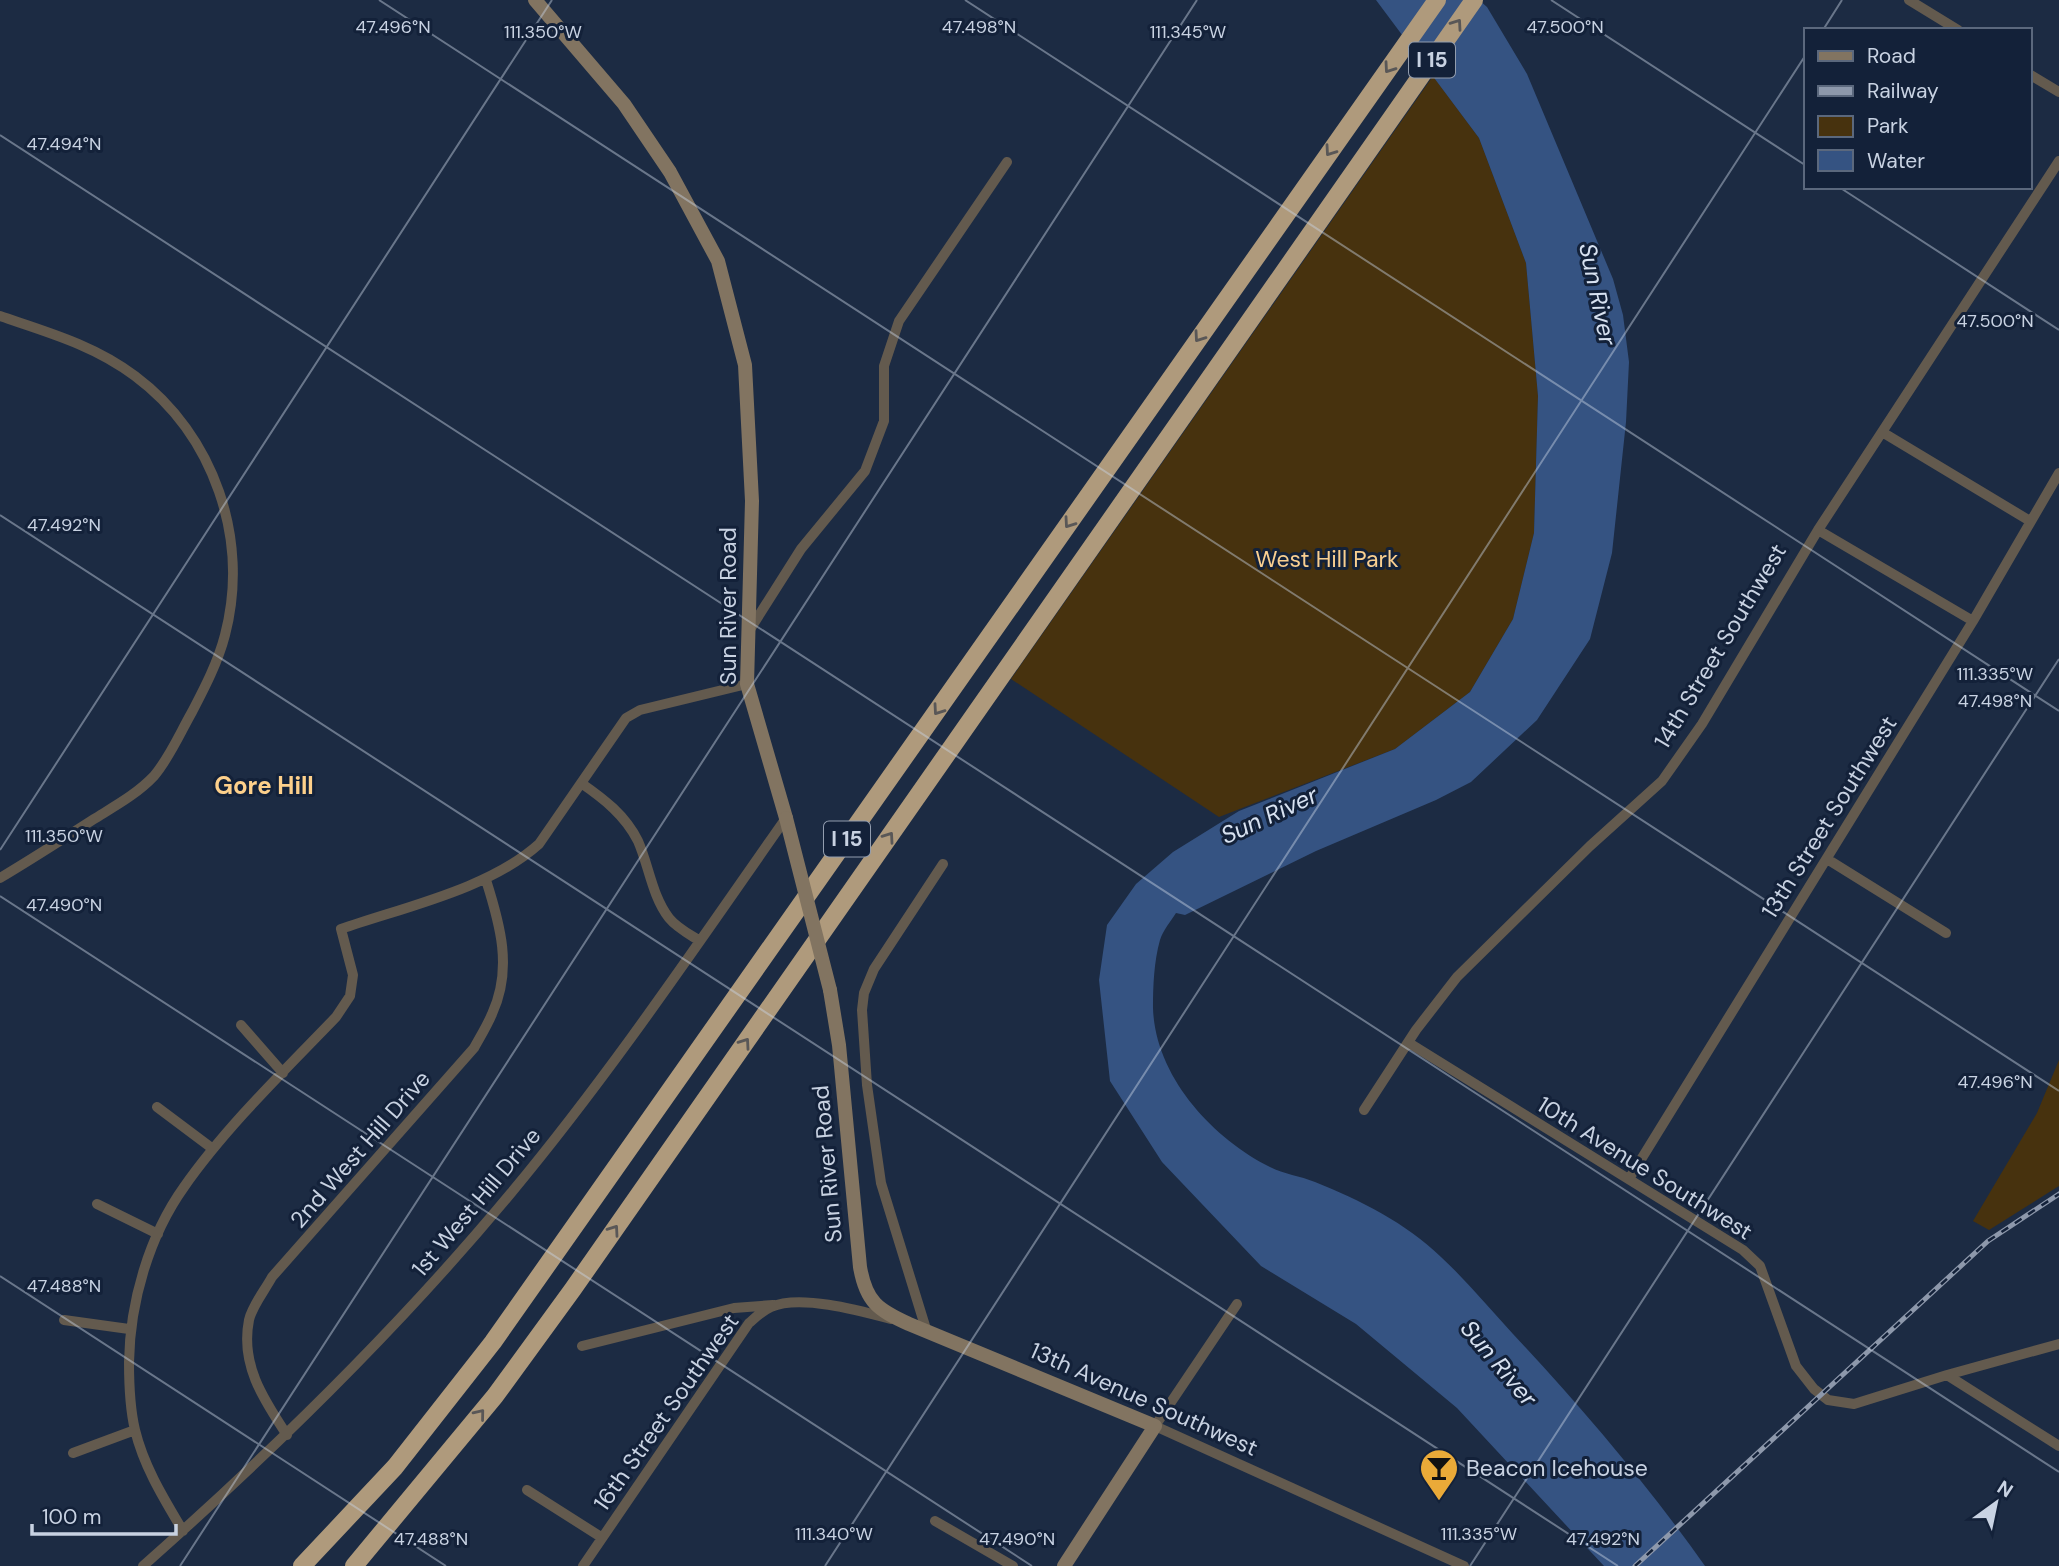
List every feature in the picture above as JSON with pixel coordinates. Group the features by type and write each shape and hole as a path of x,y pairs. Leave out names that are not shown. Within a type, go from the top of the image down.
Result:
{"highway":[{"name":"I 15","path":"302,1566 395,1467 493,1342 1437,0"},
{"name":"I 15","path":"344,1566 438,1467 495,1396 581,1278 1474,0"},
{"path":"354,1566 438,1467"}],"street":[{"name":"Sun River Road","path":"535,0 624,104 670,172 718,261 745,365 752,501 747,684 786,818 830,990 839,1045 863,1284 884,1312 909,1324"},
{"path":"1909,0 1955,28"},
{"path":"2031,75 2059,92"},
{"name":"14th Street Southwest","path":"1364,1110 1416,1030 1457,977 1590,846 1662,781 1702,724 1818,530 2059,161"},
{"path":"748,631 801,549 865,471 884,421 884,366 900,321 1007,162"},
{"path":"0,316 90,348 135,376 170,408 186,428 211,473 231,532 234,557 230,612 216,662 163,764 133,794 0,878"},
{"path":"1882,432 2030,521"},
{"name":"13th Street Southwest","path":"1629,1179 1973,621 2059,473"},
{"path":"1818,530 1973,621"},
{"path":"183,1531 153,1478 135,1430 129,1381 130,1329 139,1280 182,1188 213,1149 336,1017 350,996 353,975 341,929 486,880 523,858 539,844 626,718 640,710 747,684"},
{"path":"581,783 610,804 622,817 638,842 656,893 668,916 677,926 700,941"},
{"name":"1st West Hill Drive","path":"143,1566 287,1435 415,1303 511,1194 584,1102 786,818"},
{"path":"1827,859 1947,933"},
{"path":"926,1329 881,1183 867,1085 862,1010 864,993 874,969 943,864"},
{"name":"2nd West Hill Drive","path":"287,1435 260,1393 248,1359 249,1319 272,1277 474,1048 493,1013 504,968 501,925 486,880"},
{"path":"242,1025 283,1073"},
{"name":"10th Avenue Southwest","path":"1409,1043 1744,1250 1760,1266 1796,1366 1814,1389 1828,1400 1854,1404 2059,1344"},
{"path":"157,1107 213,1149"},
{"path":"97,1204 159,1234"},
{"name":"13th Avenue Southwest","path":"797,1302 852,1308 926,1329 1155,1426 1464,1566"},
{"name":"16th Street Southwest","path":"583,1566 749,1323 774,1306 797,1302"},
{"path":"1064,1566 1237,1304"},
{"path":"582,1346 734,1308 774,1306"},
{"path":"64,1320 130,1329"},
{"path":"1947,1375 2059,1446"},
{"path":"74,1453 135,1430"},
{"path":"527,1490 601,1537"},
{"path":"935,1521 1013,1566"}],"green space":[{"name":"West Hill Park","path":"1433,76 1479,138 1526,263 1538,396 1534,533 1513,619 1470,692 1395,749 1219,817 1011,679"},
{"path":"2059,1060 2059,1186 1989,1230 1973,1221 2037,1113"}],"water":[{"name":"Sun River","path":"1376,0 1479,0 1487,7 1527,74 1613,279 1623,315 1629,362 1626,422 1612,553 1590,639 1537,720 1471,782 1436,800 1316,851 1185,915 1176,913 1161,936 1156,956 1153,1008 1156,1033 1164,1057 1190,1102 1208,1122 1248,1155 1270,1167 1332,1189 1382,1214 1413,1233 1451,1266 1589,1418 1705,1566 1604,1566 1457,1408 1356,1324 1261,1266 1162,1162 1110,1081 1099,980 1107,925 1136,884 1173,852 1239,811 1395,749 1470,692 1513,619 1534,533 1538,396 1526,263 1479,138"}],"railway":[{"path":"1635,1566 1988,1241 2059,1194"}],"place":[{"name":"Beacon Icehouse","path":"1439,1502"}],"district":[{"name":"Gore Hill","path":"264,785"}]}
